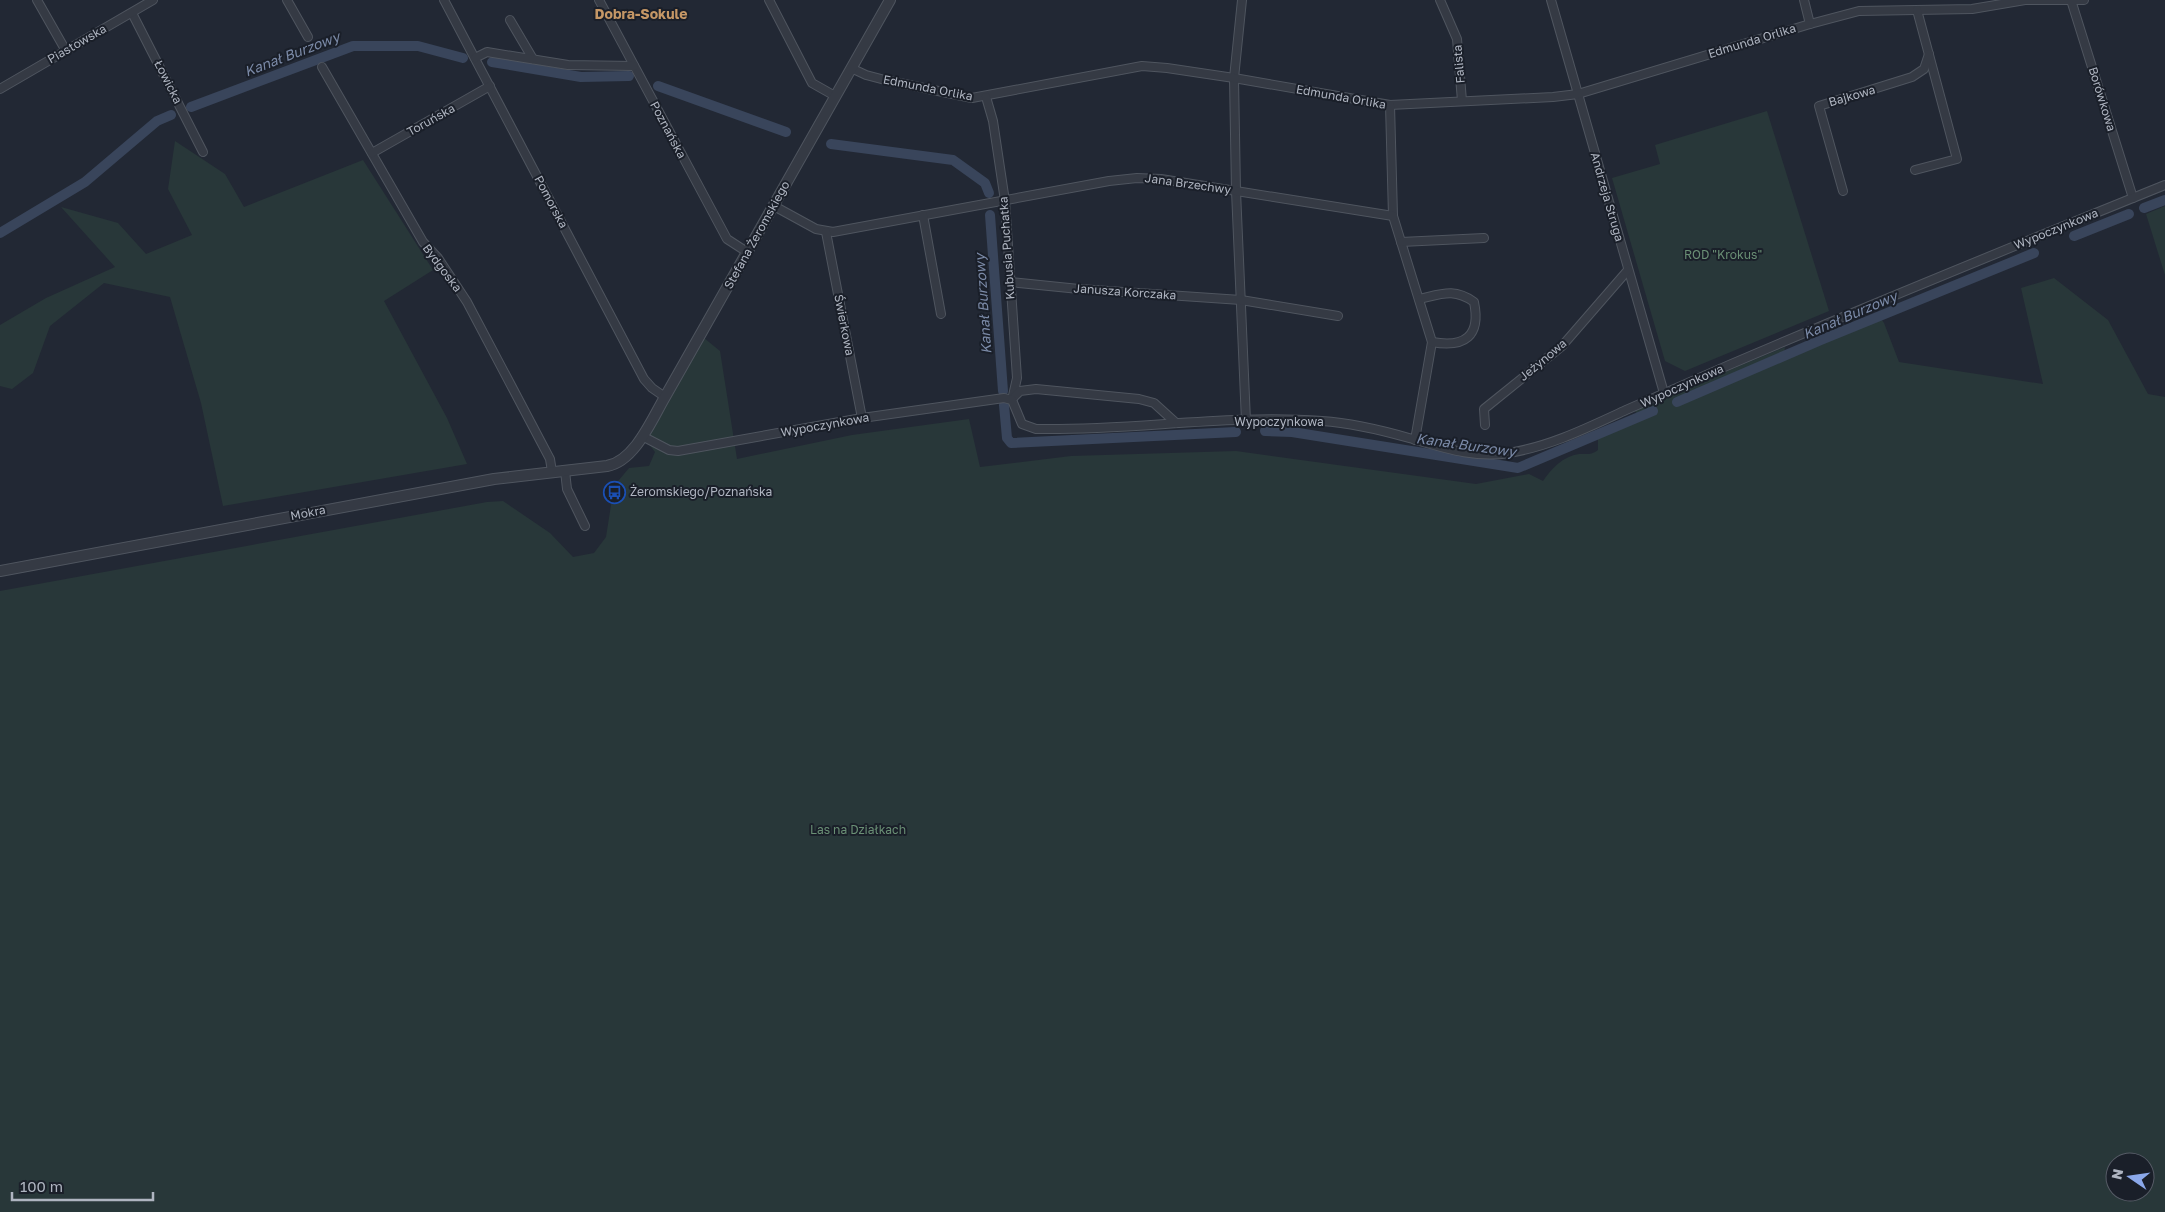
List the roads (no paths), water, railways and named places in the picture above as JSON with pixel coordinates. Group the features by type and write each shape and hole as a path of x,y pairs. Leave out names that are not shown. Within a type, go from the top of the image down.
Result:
{"street":[{"path":"38,0 66,51"},
{"name":"Piastowska","path":"0,88 153,0"},
{"path":"287,0 308,37"},
{"name":"Pomorska","path":"444,0 644,379 652,388 665,397"},
{"name":"Poznańska","path":"599,0 727,239 747,252"},
{"path":"769,0 812,83 835,96"},
{"name":"Stefana Żeromskiego","path":"618,464 627,456 642,436 665,397 890,0"},
{"path":"1242,0 1234,78 1236,191 1246,421"},
{"name":"Falista","path":"1440,0 1457,40 1462,101"},
{"name":"Andrzeja Struga","path":"1551,0 1664,393"},
{"path":"1804,0 1810,24"},
{"path":"1931,9 1933,0"},
{"name":"Edmunda Orlika","path":"852,68 866,75 972,98 986,97 1142,66 1234,78 1390,106 1578,94 1859,11 1972,9 2025,0 2084,0"},
{"name":"Borówkowa","path":"2072,1 2133,198"},
{"path":"1915,170 1957,158 1917,10"},
{"name":"Łowicka","path":"132,13 203,152"},
{"path":"510,20 533,59"},
{"path":"475,58 487,52 586,66 634,66"},
{"name":"Bajkowa","path":"1843,191 1819,106 1912,77 1924,69 1929,54"},
{"name":"Bydgoska","path":"322,67 423,242 438,258 467,302 550,459 552,472"},
{"name":"Toruńska","path":"372,153 490,86"},
{"name":"Kubusia Puchatka","path":"986,97 993,121 1005,201 1017,378 1012,400"},
{"path":"1390,106 1393,216 1432,342 1415,440"},
{"name":"Jana Brzechwy","path":"826,232 1109,181 1137,178 1161,179 1393,216"},
{"name":"Wypoczynkowa","path":"1012,400 1022,424 1036,429 1138,427 1176,423 1246,421 1325,421 1358,426 1447,449 1486,455 1507,454 1538,448 1568,437 1664,393 1920,284 2165,185"},
{"path":"774,206 816,229 826,232"},
{"path":"923,215 942,314"},
{"name":"Świerkowa","path":"826,232 862,418"},
{"path":"1401,242 1484,238"},
{"name":"Jeżynowa","path":"1486,425 1484,409 1562,346 1628,270"},
{"name":"Janusza Korczaka","path":"1010,282 1079,289 1241,300 1338,316"},
{"path":"1419,299 1450,292 1462,294 1474,302 1476,315 1473,331 1462,342 1449,345 1432,342"},
{"name":"Wypoczynkowa","path":"1012,400 1020,391 1036,389 1139,398 1154,403 1176,423"},
{"name":"Wypoczynkowa","path":"642,436 669,450 678,451 862,418 995,398 1012,400"},
{"name":"Mokra","path":"0,571 494,479 618,464"},
{"path":"565,471 567,489 586,526"}],"waterway":[{"name":"Kanał Burzowy","path":"191,107 353,46 418,46 463,58"},
{"name":"Kanał Burzowy","path":"492,62 581,77 629,76"},
{"name":"Kanał Burzowy","path":"658,86 786,132"},
{"name":"Kanał Burzowy","path":"0,233 85,182 157,121 171,115"},
{"name":"Kanał Burzowy","path":"831,144 953,160 985,183 989,193"},
{"name":"Kanał Burzowy","path":"2144,208 2165,200"},
{"name":"Kanał Burzowy","path":"2074,236 2129,214"},
{"name":"Kanał Burzowy","path":"990,215 1003,391"},
{"name":"Kanał Burzowy","path":"1677,402 1821,340 2034,253"},
{"name":"Kanał Burzowy","path":"1004,405 1007,438 1011,443 1236,432"},
{"name":"Kanał Burzowy","path":"1265,431 1292,432 1518,468 1653,411"}],"place":[{"name":"Żeromskiego/Poznańska","path":"614,492"}],"district":[{"name":"Dobra-Sokule","path":"641,14"}],"park label":[{"name":"ROD \"Krokus\"","path":"1723,255"},
{"name":"Las na Działkach","path":"858,830"}]}
